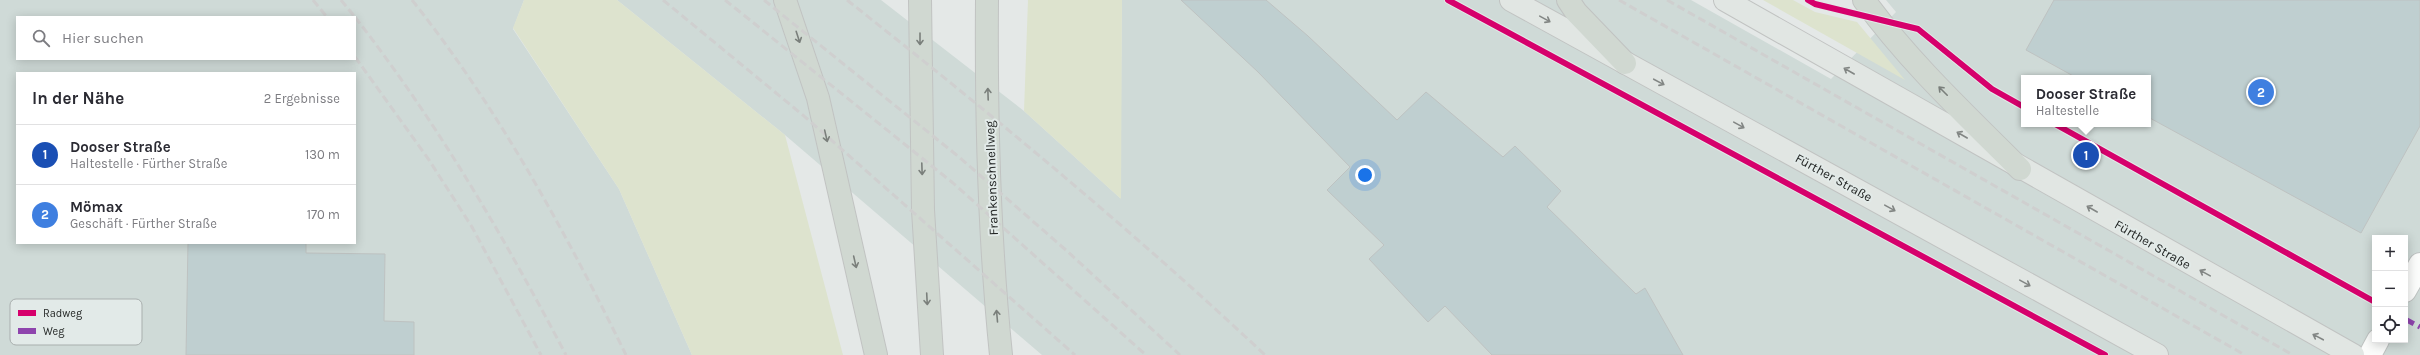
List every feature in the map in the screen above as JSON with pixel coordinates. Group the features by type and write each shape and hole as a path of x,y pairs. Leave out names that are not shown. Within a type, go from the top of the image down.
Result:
{"highway":[{"path":"786,0 818,98 876,355"},
{"path":"920,0 923,202 932,355"},
{"name":"Frankenschnellweg","path":"987,0 987,68 995,286 1001,355"},
{"path":"1568,0 1576,12 1625,63"},
{"path":"1864,0 1878,19 1938,87 2020,168"}],"main road":[{"name":"Fürther Straße","path":"1511,0 2157,355"},
{"name":"Fürther Straße","path":"1725,0 2352,355"}],"street":[{"path":"2408,285 2420,264"},
{"path":"2370,355 2376,343"}],"shaded area":[{"path":"0,0 524,0 513,29 619,189 692,355 0,355"},
{"path":"617,0 881,0 1024,111 1120,198 1122,0 1691,0 1831,79 1896,12 1886,0 2420,0 2420,355 1042,355 785,135"}],"green space":[{"path":"524,0 617,0 785,135 843,355 692,355 619,189 513,28"},
{"path":"1028,0 1122,0 1121,199 1024,111"},
{"path":"1763,0 1793,0 1815,12 1857,22 1905,80"}],"building":[{"path":"1181,0 1266,0 1308,36 1397,120 1426,92 1503,157 1515,146 1561,191 1547,207 1636,294 1645,288 1683,355 1492,355 1445,306 1428,322 1369,259 1384,245 1327,190 1350,167 1258,72"},
{"path":"2054,0 2420,0 2420,126 2361,233 2151,119 2151,75 2072,75 2026,50"},
{"path":"188,244 306,244 306,253 385,254 384,321 414,322 414,355 186,355"}],"railway":[{"path":"313,0 326,16"},
{"path":"341,0 354,16"},
{"path":"412,0 443,41 501,127 579,262 626,355"},
{"path":"663,0 804,116 1075,355"},
{"path":"725,0 953,183 1146,355"},
{"path":"764,0 959,157 1067,251 1180,355"},
{"path":"847,0 1060,173 1215,308 1265,355"},
{"path":"1619,0 2245,355"},
{"path":"1667,0 2293,355"},
{"path":"356,18 414,98 468,181 494,224 566,355"},
{"path":"356,58 429,160 472,227 541,355"}],"marked path":[{"path":"2408,321 2420,327"}],"cycle path":[{"path":"1448,0 2105,355"},
{"path":"1808,0 1815,4 1918,29 1992,89 2021,105"},
{"path":"2060,127 2372,300"}],"place":[{"name":"Mömax","path":"2261,92"},
{"name":"Dooser Straße","path":"2086,155"}]}
